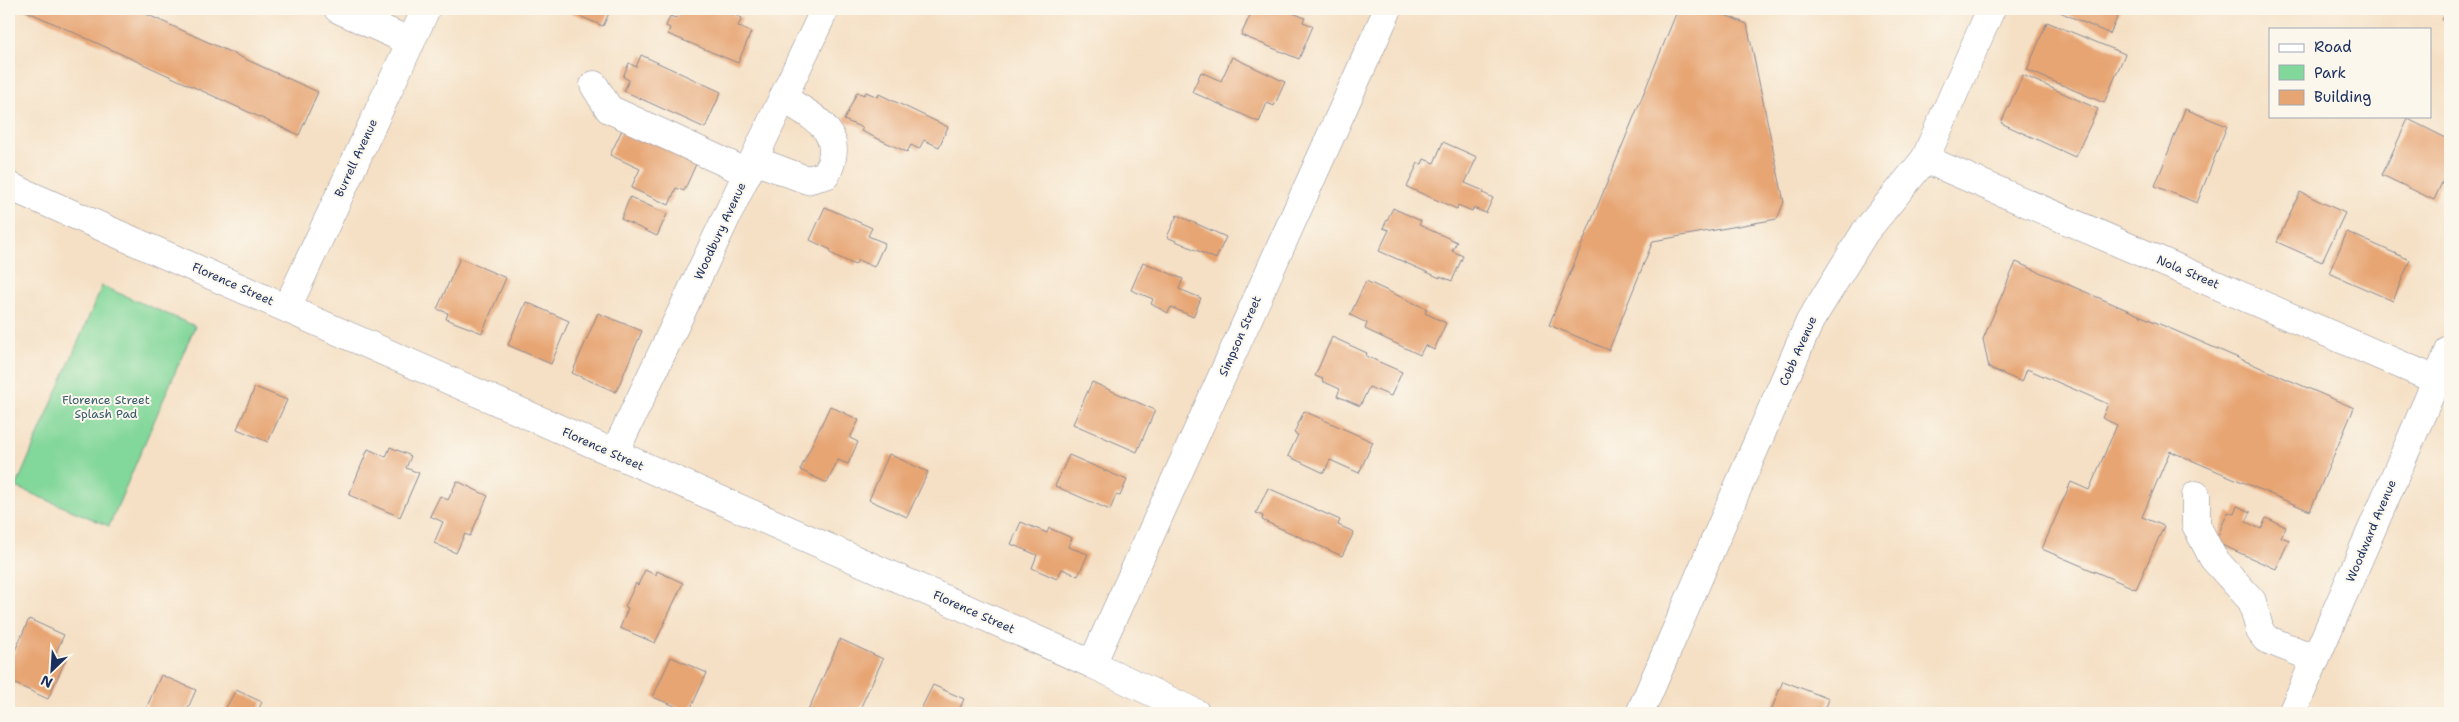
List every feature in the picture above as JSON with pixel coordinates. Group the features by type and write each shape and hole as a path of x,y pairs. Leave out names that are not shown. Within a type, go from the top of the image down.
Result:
{"street":[{"path":"338,9 411,42"},
{"name":"Burrell Avenue","path":"287,308 426,9"},
{"name":"Woodbury Avenue","path":"614,454 825,9"},
{"name":"Simpson Street","path":"1092,664 1388,9"},
{"name":"Cobb Avenue","path":"1640,713 1810,321 1865,232 1925,159 1991,9"},
{"path":"594,85 609,109 751,166 807,180 826,175 832,162 833,144 826,127 783,98"},
{"name":"Nola Street","path":"1925,159 2443,383"},
{"name":"Florence Street","path":"9,186 1092,664 1196,713"},
{"name":"Woodward Avenue","path":"2292,713 2443,383 2450,349"},
{"path":"2196,495 2196,525 2213,558 2252,601 2260,631 2266,639 2316,659"}],"green space":[{"name":"Florence Street Splash Pad","path":"102,286 195,326 109,526 16,487"}],"building":[{"path":"22,9 135,9 318,92 299,135"},
{"path":"571,9 611,9 603,26 570,12"},
{"path":"680,9 720,9 742,18 738,26 751,32 738,63 668,34 670,28 666,26 670,16 676,18"},
{"path":"1253,9 1283,9 1305,18 1303,22 1313,26 1299,59 1241,35"},
{"path":"1678,9 1711,9 1747,24 1784,202 1777,219 1653,241 1609,350 1549,325"},
{"path":"2053,9 2121,9 2110,34"},
{"path":"2447,9 2450,9 2450,24 2442,20"},
{"path":"2047,22 2125,54 2104,103 2027,70"},
{"path":"641,55 721,92 705,128 624,91 629,80 623,77 629,63 636,67"},
{"path":"1232,57 1285,82 1274,106 1267,103 1259,122 1192,92 1201,72 1221,81"},
{"path":"2023,75 2098,109 2075,157 2001,123"},
{"path":"857,92 864,95 866,92 878,97 879,94 948,127 939,147 924,140 919,149 911,145 907,152 861,131 863,128 844,120"},
{"path":"2185,109 2227,126 2197,203 2155,186"},
{"path":"2408,119 2450,140 2450,165 2434,200 2382,175"},
{"path":"623,128 697,162 684,191 676,188 669,205 631,188 640,169 610,155"},
{"path":"1443,142 1477,157 1465,183 1484,191 1483,193 1493,198 1486,213 1473,208 1472,211 1458,205 1457,209 1407,187 1418,163 1422,164 1424,159 1434,163"},
{"path":"2300,192 2345,213 2322,262 2277,242"},
{"path":"630,197 667,214 657,236 621,219"},
{"path":"825,207 872,228 868,236 885,243 874,267 858,260 855,265 830,253 831,250 810,240"},
{"path":"1393,208 1421,221 1419,225 1457,242 1452,251 1463,256 1452,281 1440,276 1440,278 1379,251 1389,230 1383,228"},
{"path":"1177,215 1226,237 1216,259 1167,237"},
{"path":"2347,232 2410,260 2393,301 2329,273"},
{"path":"460,258 506,278 482,333 446,319 448,313 437,309"},
{"path":"1143,262 1183,279 1179,289 1201,298 1193,317 1171,307 1168,313 1151,304 1153,299 1131,290"},
{"path":"2016,262 2354,408 2310,511 2170,451 2142,517 2164,526 2136,589 2042,549 2071,482 2089,490 2117,425 2102,418 2108,404 2027,369 2022,382 1989,368 1983,339"},
{"path":"1366,281 1427,309 1425,313 1446,323 1434,350 1425,345 1420,355 1365,329 1367,323 1350,315"},
{"path":"526,302 569,321 551,364 508,345"},
{"path":"598,313 642,331 616,392 572,373"},
{"path":"1332,337 1367,353 1366,356 1402,372 1391,396 1369,387 1360,406 1337,396 1340,389 1315,376"},
{"path":"1092,382 1155,410 1137,452 1073,424"},
{"path":"255,387 287,400 268,442 237,429"},
{"path":"830,406 859,420 850,438 858,442 848,464 838,460 827,483 800,470"},
{"path":"1304,411 1373,442 1359,473 1330,460 1324,473 1288,456 1298,435 1294,433"},
{"path":"390,447 411,456 406,468 419,473 400,517 349,495 368,449 386,457"},
{"path":"889,454 928,472 907,517 869,500"},
{"path":"1069,455 1127,480 1120,496 1116,495 1110,510 1055,486"},
{"path":"457,481 488,496 470,536 465,534 456,553 434,543 443,522 430,516 440,496 448,500"},
{"path":"1268,488 1340,520 1338,525 1354,532 1342,556 1262,520 1263,516 1256,513"},
{"path":"2237,506 2251,512 2246,522 2261,529 2266,518 2286,527 2281,537 2289,540 2276,569 2215,542 2228,512 2234,514"},
{"path":"1021,522 1047,533 1049,528 1072,538 1068,547 1088,554 1078,576 1062,569 1057,579 1032,568 1037,555 1011,544"},
{"path":"645,570 656,575 657,571 683,583 655,643 620,628 628,608 625,607 636,583 638,585"},
{"path":"29,619 64,635 55,654 66,659 48,699 9,681 9,664"},
{"path":"840,639 883,659 858,713 807,713"},
{"path":"671,657 707,673 689,712 653,697"},
{"path":"161,675 196,690 187,710 193,713 144,713"},
{"path":"1783,681 1829,699 1824,713 1770,713"},
{"path":"933,685 964,699 960,708 963,710 962,713 919,713"},
{"path":"236,690 262,702 257,713 223,713"},
{"path":"2382,709 2390,713 2381,713"},
{"path":"2392,709 2403,713 2390,713"}]}
